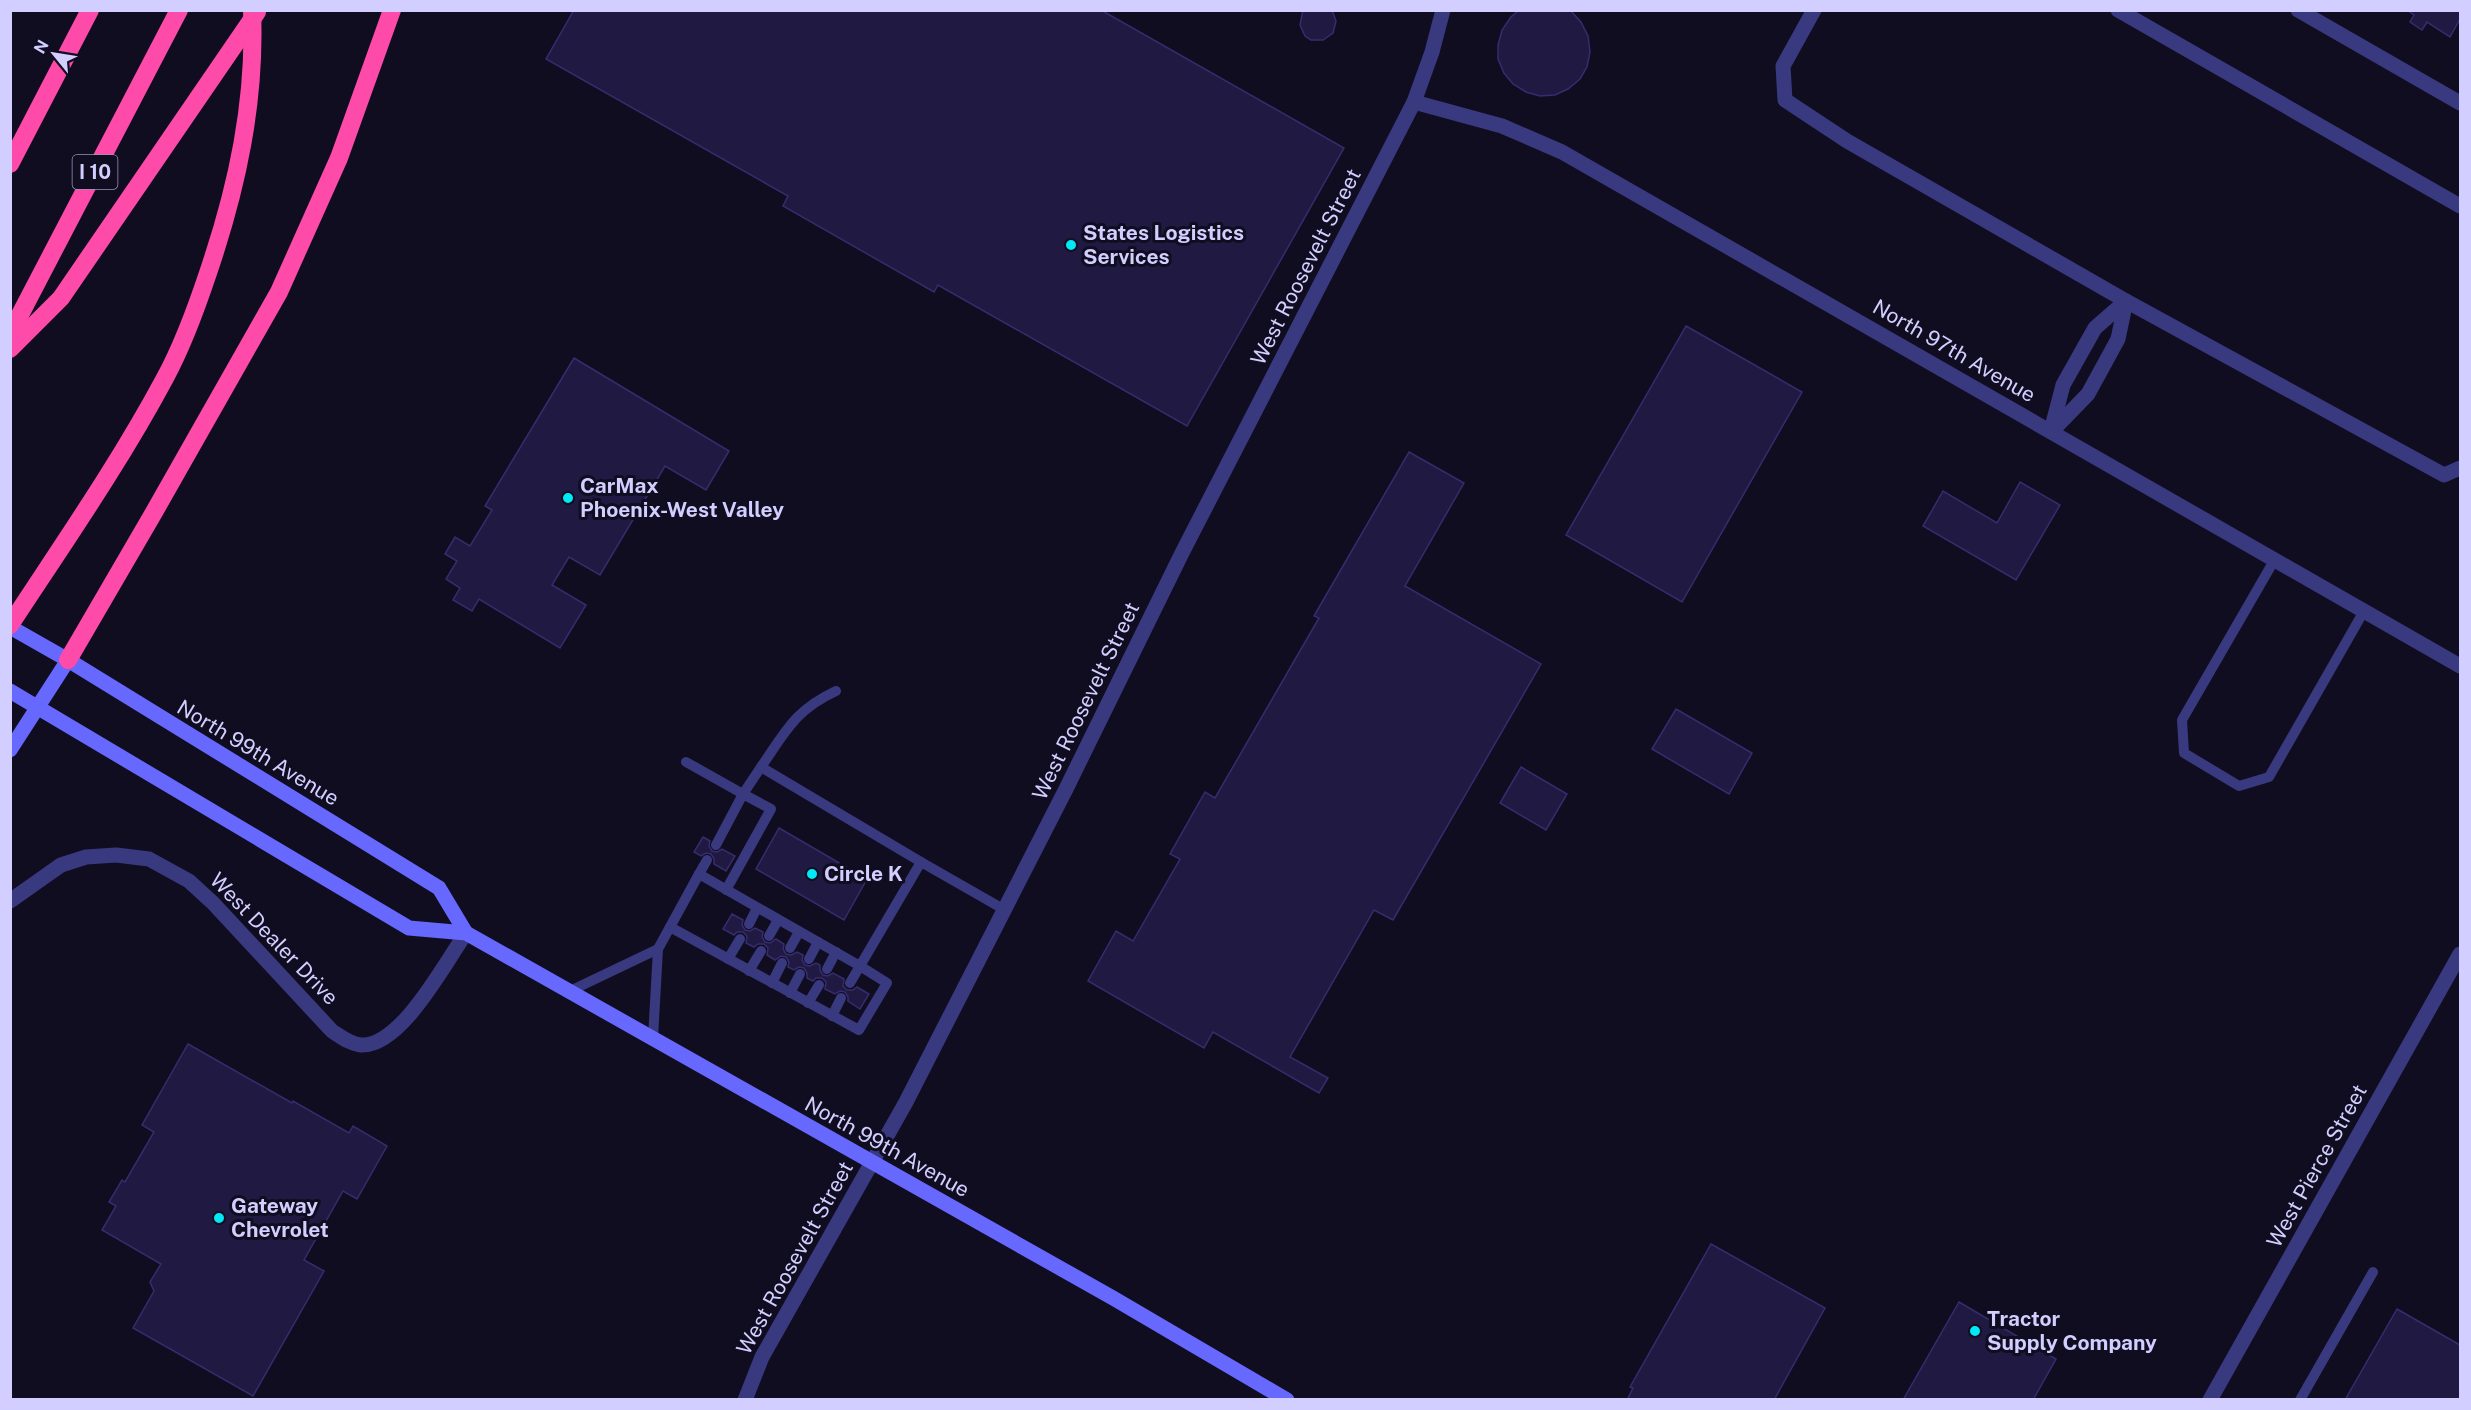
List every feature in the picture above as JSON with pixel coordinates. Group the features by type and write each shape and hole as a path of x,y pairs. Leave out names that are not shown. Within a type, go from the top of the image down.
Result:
{"highway":[{"path":"10,164 90,10"},
{"name":"I 10","path":"10,334 179,10"},
{"path":"10,626 141,420 166,377 194,313 226,220 240,160 253,71 252,10"},
{"path":"10,349 61,298 258,10"},
{"path":"68,660 279,292 339,158 392,10"}],"main road":[{"name":"North 99th Avenue","path":"10,626 439,888 466,933"},
{"path":"10,750 68,660"},
{"name":"North 99th Avenue","path":"10,691 409,928 466,933 1113,1298 1287,1400"}],"street":[{"name":"West Roosevelt Street","path":"745,1400 762,1357 906,1102 1005,910 1182,553 1414,102 1432,52 1443,10"},
{"path":"1814,10 1784,66 1785,100 1847,141 2126,301 2444,475 2460,468"},
{"path":"2118,10 2460,206"},
{"path":"2298,10 2460,103"},
{"name":"North 97th Avenue","path":"1414,102 1502,126 1562,152 2460,666"},
{"path":"2051,431 2063,385 2084,347 2095,328 2126,301"},
{"path":"2051,431 2088,394 2118,339 2126,301"},
{"name":"West Dealer Drive","path":"10,901 61,865 78,860 116,855 149,859 189,881 213,903 332,1031 345,1040 360,1045 388,1037 404,1024 466,933"},
{"name":"West Pierce Street","path":"2210,1400 2460,954"}],"lane":[{"path":"2275,559 2182,720 2184,753 2239,786 2269,777 2364,611"},
{"path":"716,845 743,794 794,719 814,701 836,691"},
{"path":"686,762 771,809 726,890"},
{"path":"760,767 1005,910"},
{"path":"653,1038 658,949 707,860"},
{"path":"850,983 921,862"},
{"path":"670,927 859,1030 887,983 699,874"},
{"path":"749,924 757,908"},
{"path":"769,936 778,920"},
{"path":"790,948 799,932"},
{"path":"728,959 740,939"},
{"path":"809,959 818,942"},
{"path":"570,991 658,949"},
{"path":"749,970 761,951"},
{"path":"827,969 836,952"},
{"path":"772,983 782,963"},
{"path":"790,993 800,974"},
{"path":"808,1003 819,985"},
{"path":"832,1016 841,998"},
{"path":"2300,1400 2373,1272"}],"building":[{"name":"States Logistics Services","path":"574,10 1101,10 1344,148 1187,426 938,285 934,292 783,206 788,196 546,59"},
{"path":"1303,10 1332,10 1336,21 1333,33 1323,40 1311,40 1305,36 1300,25"},
{"path":"1519,10 1570,10 1581,22 1588,36 1590,52 1587,67 1580,79 1568,89 1555,95 1540,96 1526,92 1513,84 1504,73 1498,59 1498,45 1502,30"},
{"path":"2407,10 2460,10 2460,19 2450,37 2427,22 2422,30 2410,22 2414,15"},
{"path":"1686,326 1802,392 1682,602 1566,535"},
{"name":"CarMax Phoenix-West Valley","path":"574,358 729,451 706,490 665,466 600,575 569,557 552,585 586,605 560,648 479,599 472,611 453,600 460,588 446,579 457,561 445,554 455,537 470,546 492,510 485,506"},
{"path":"1409,452 1464,483 1405,586 1541,664 1393,920 1374,910 1290,1057 1328,1078 1319,1093 1213,1032 1204,1048 1088,981 1116,931 1133,941 1180,859 1170,854 1205,792 1215,798 1319,618 1314,616"},
{"path":"2020,482 2060,505 2016,580 1923,526 1943,491 1997,523"},
{"path":"1676,709 1752,753 1729,794 1652,749"},
{"path":"1521,767 1567,794 1546,830 1500,803"},
{"name":"Circle K","path":"779,828 867,879 844,920 756,869"},
{"path":"703,837 710,841 709,846 712,851 717,852 722,849 735,856 726,871 714,864 711,854 706,853 701,856 694,852"},
{"path":"732,914 743,920 742,925 745,930 750,931 755,928 763,932 762,937 765,942 770,943 776,939 784,944 783,949 786,954 791,955 797,952 803,955 802,960 805,965 810,966 816,963 820,965 823,975 828,976 833,973 844,979 843,986 847,990 857,987 869,994 860,1009 848,1001 845,992 840,991 835,994 825,989 826,982 822,978 816,978 813,981 807,978 804,968 799,967 794,970 788,967 789,962 786,957 781,956 775,960 767,955 768,948 764,944 754,947 746,943 747,936 743,932 737,932 734,935 723,929"},
{"name":"Gateway Chevrolet","path":"188,1044 349,1133 353,1126 387,1146 357,1199 343,1191 304,1260 324,1271 253,1396 133,1328 154,1291 150,1282 161,1264 102,1230 116,1206 109,1202 122,1180 125,1182 154,1132 142,1125"},
{"path":"1711,1244 1825,1308 1774,1400 1627,1400 1633,1388 1630,1387"},
{"name":"Tractor Supply Company","path":"1959,1302 2056,1359 2033,1400 1903,1400"},
{"path":"2397,1309 2460,1345 2460,1400 2345,1400"}],"place":[{"name":"States Logistics Services","path":"1071,245"},
{"name":"CarMax Phoenix-West Valley","path":"568,498"},
{"name":"Circle K","path":"812,874"},
{"name":"Gateway Chevrolet","path":"219,1218"},
{"name":"Tractor Supply Company","path":"1975,1331"}]}
